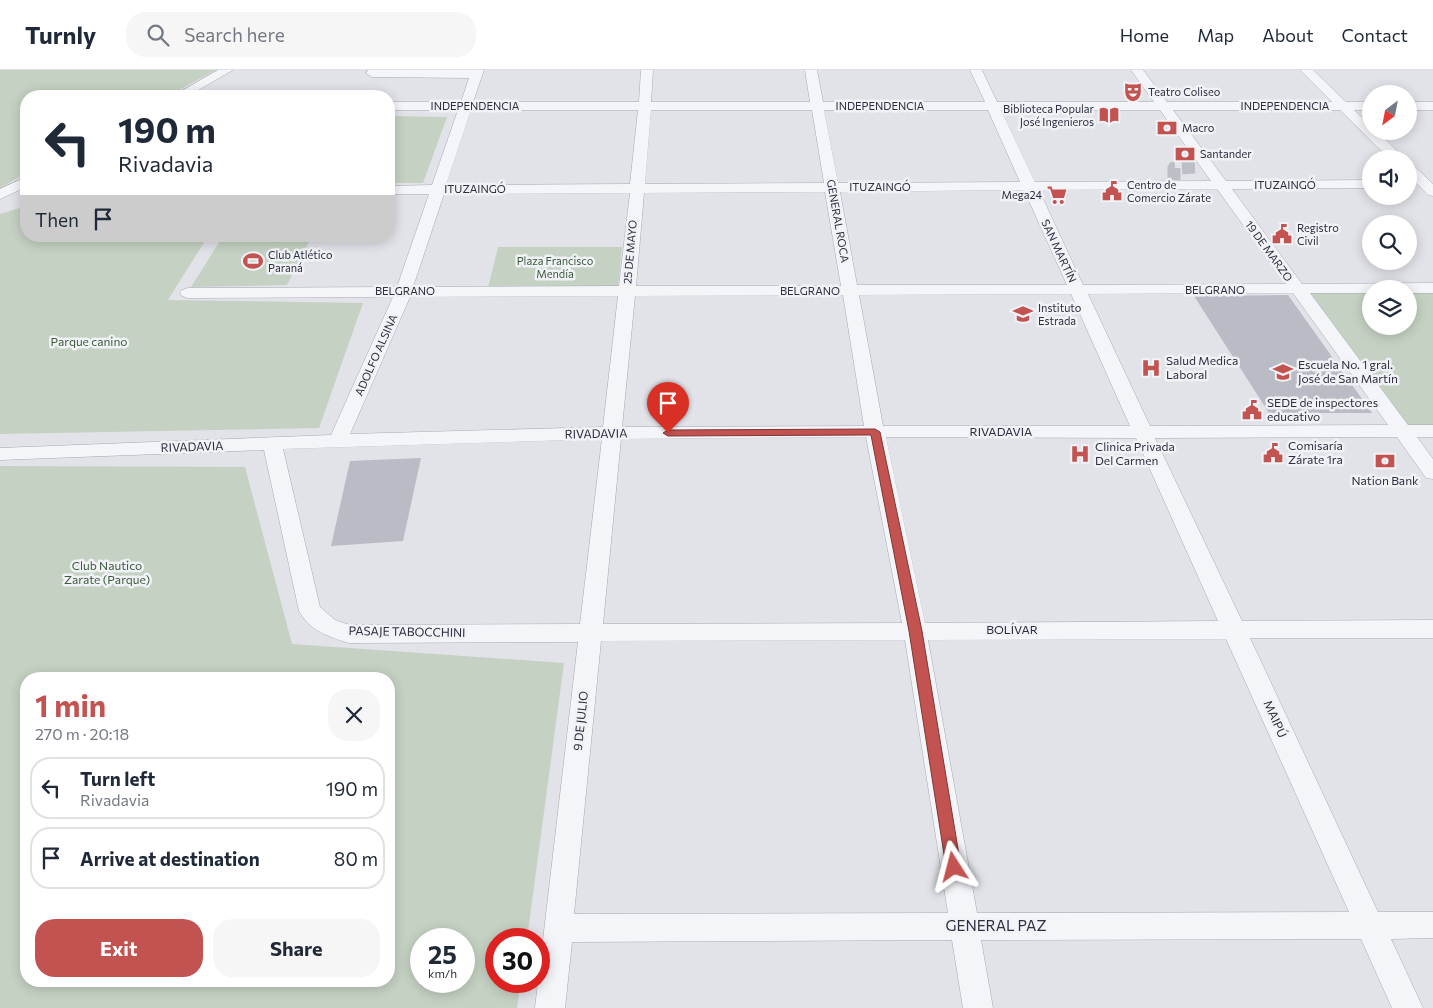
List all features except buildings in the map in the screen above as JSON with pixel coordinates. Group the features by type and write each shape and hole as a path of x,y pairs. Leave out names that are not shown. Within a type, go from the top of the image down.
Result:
{"street":[{"path":"190,90 226,70"},
{"name":"25 DE MAYO","path":"612,433 645,107 646,70"},
{"name":"GENERAL ROCA","path":"811,70 875,432 916,631 978,1008"},
{"name":"SAN MARTÍN","path":"976,70 1142,431"},
{"name":"19 DE MARZO","path":"1138,70 1164,106 1203,167 1221,185 1433,473"},
{"path":"1306,70 1389,150"},
{"path":"372,73 477,72"},
{"name":"ADOLFO ALSINA","path":"338,440 404,291 477,72"},
{"name":"INDEPENDENCIA","path":"395,106 1362,106"},
{"path":"1418,106 1433,106"},
{"path":"1417,176 1430,187"},
{"name":"ITUZAINGÓ","path":"395,190 1030,186 1174,183 1221,185 1362,184"},
{"path":"5,193 20,184"},
{"path":"1417,185 1430,187"},
{"path":"5,193 20,191"},
{"name":"BELGRANO","path":"188,293 1433,288"},
{"name":"RIVADAVIA","path":"0,454 338,440 612,433 1433,430"},
{"name":"MAIPÚ","path":"1142,431 1408,1008"},
{"name":"9 DE JULIO","path":"550,1008 612,433"},
{"name":"PASAJE TABOCCHINI","path":"272,444 310,611 327,626 348,634 382,635 591,632"},
{"name":"BOLÍVAR","path":"591,632 1433,629"},
{"name":"GENERAL PAZ","path":"559,928 1433,924"}],"green space":[{"path":"0,70 216,70 179,90 20,90 20,176 0,188"},
{"path":"395,116 447,117 423,183 395,183"},
{"name":"Parque canino","path":"20,208 20,242 204,242 168,300 363,303 319,428 0,434 0,214"},
{"name":"Club Atlético Paraná","path":"219,242 309,242 287,285 191,287"},
{"name":"Plaza Francisco Mendía","path":"498,247 622,247 618,288 488,288"},
{"path":"1417,291 1433,291 1433,427 1414,427 1406,424 1309,294 1314,292 1362,292 1362,335 1417,335"},
{"name":"Club Nautico Zarate (Parque)","path":"0,466 245,467 292,644 564,663 528,928 485,928 485,993 519,993 517,1008 0,1008"}],"tunnel":[{"path":"1174,180 1174,168 1198,167"}],"place":[{"name":"Teatro Coliseo","path":"1133,92"},
{"name":"Biblioteca Popular José Ingenieros","path":"1109,115"},
{"name":"Macro","path":"1167,128"},
{"name":"Santander","path":"1185,154"},
{"name":"Centro de Comercio Zárate","path":"1112,191"},
{"name":"Mega24","path":"1057,195"},
{"name":"Registro Civil","path":"1282,234"},
{"name":"Club Atlético Paraná","path":"253,261"},
{"name":"Instituto Estrada","path":"1023,314"},
{"name":"Salud Medica Laboral","path":"1151,368"},
{"name":"Escuela No. 1 gral. José de San Martín","path":"1283,372"},
{"name":"SEDE de inspectores educativo","path":"1252,410"},
{"name":"Comisaría Zárate 1ra","path":"1273,453"},
{"name":"Clinica Privada Del Carmen","path":"1080,454"},
{"name":"Nation Bank","path":"1385,461"}],"route":[{"path":"668,433 875,432 916,631 954,867"}]}
